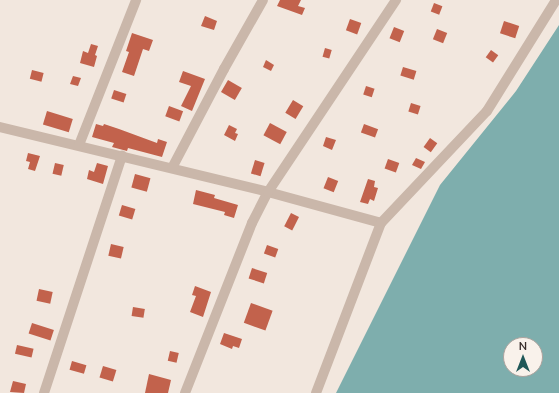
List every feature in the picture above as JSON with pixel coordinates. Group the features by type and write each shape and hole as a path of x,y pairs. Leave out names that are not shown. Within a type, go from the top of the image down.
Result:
{"street":[{"path":"79,145 136,0"},
{"path":"172,168 224,69 263,0"},
{"path":"184,393 252,223 268,192 396,0"},
{"path":"316,393 381,223 487,111 556,0"},
{"path":"0,127 268,192 381,223"},
{"path":"44,393 122,156"}],"water":[{"path":"559,25 559,393 336,393 440,185 516,91"}],"building":[{"path":"280,0 301,0 298,6 305,8 302,15 277,6"},
{"path":"434,3 442,6 439,15 431,11"},
{"path":"205,16 217,21 214,30 201,26"},
{"path":"350,19 361,23 357,34 346,30"},
{"path":"504,21 519,26 515,38 500,33"},
{"path":"394,27 404,31 400,42 390,38"},
{"path":"437,29 447,33 443,43 433,39"},
{"path":"132,33 153,40 149,51 143,49 134,76 122,72 129,52 126,51"},
{"path":"91,44 98,46 95,55 97,56 94,67 80,63 83,51 88,53"},
{"path":"325,48 332,50 329,59 323,57"},
{"path":"491,50 498,55 493,63 486,57"},
{"path":"266,60 274,65 271,71 263,67"},
{"path":"403,67 416,71 414,80 400,76"},
{"path":"32,70 44,73 41,82 30,79"},
{"path":"183,71 205,79 192,111 181,106 191,86 179,82"},
{"path":"73,76 81,78 78,86 70,84"},
{"path":"228,80 242,88 235,100 221,92"},
{"path":"366,86 375,89 372,97 363,95"},
{"path":"114,90 126,94 124,103 111,99"},
{"path":"293,100 303,106 296,119 285,113"},
{"path":"411,103 421,106 418,115 408,112"},
{"path":"169,106 183,111 179,121 165,116"},
{"path":"47,111 73,119 69,132 43,124"},
{"path":"270,123 287,132 280,144 263,135"},
{"path":"96,124 103,126 104,124 157,143 158,139 167,142 162,157 128,148 127,151 112,147 114,143 92,137"},
{"path":"364,124 378,129 375,138 361,132"},
{"path":"229,125 237,129 235,133 238,134 235,141 224,135"},
{"path":"326,137 336,140 332,150 323,146"},
{"path":"430,138 437,143 431,152 424,147"},
{"path":"28,153 40,156 35,171 28,169 30,162 26,161"},
{"path":"416,158 425,162 421,169 412,165"},
{"path":"388,159 399,163 396,173 385,168"},
{"path":"255,160 265,163 260,176 251,173"},
{"path":"55,163 64,165 61,176 53,174"},
{"path":"97,163 108,166 103,184 87,179 89,170 94,172"},
{"path":"135,174 150,178 147,192 131,188"},
{"path":"328,177 338,181 334,192 324,188"},
{"path":"368,179 375,181 374,187 378,188 374,201 370,199 368,204 360,202"},
{"path":"196,190 215,195 214,198 238,205 234,218 224,215 225,212 193,204"},
{"path":"122,205 135,209 132,220 119,216"},
{"path":"291,213 299,217 292,230 284,226"},
{"path":"111,244 124,247 121,259 108,256"},
{"path":"267,245 278,249 275,258 264,253"},
{"path":"252,268 267,273 264,283 249,278"},
{"path":"195,286 211,292 203,317 190,312 196,296 192,295"},
{"path":"39,289 53,292 50,304 37,301"},
{"path":"251,303 273,311 265,331 244,323"},
{"path":"133,307 145,309 143,318 132,316"},
{"path":"32,323 54,330 50,341 29,333"},
{"path":"224,333 242,339 239,348 233,346 232,349 220,344"},
{"path":"17,345 34,349 32,358 15,354"},
{"path":"170,351 179,353 177,363 168,361"},
{"path":"72,361 86,365 84,374 70,370"},
{"path":"103,366 116,370 113,382 99,377"},
{"path":"149,374 171,380 168,393 145,393"},
{"path":"13,381 26,384 24,393 10,392"}]}
